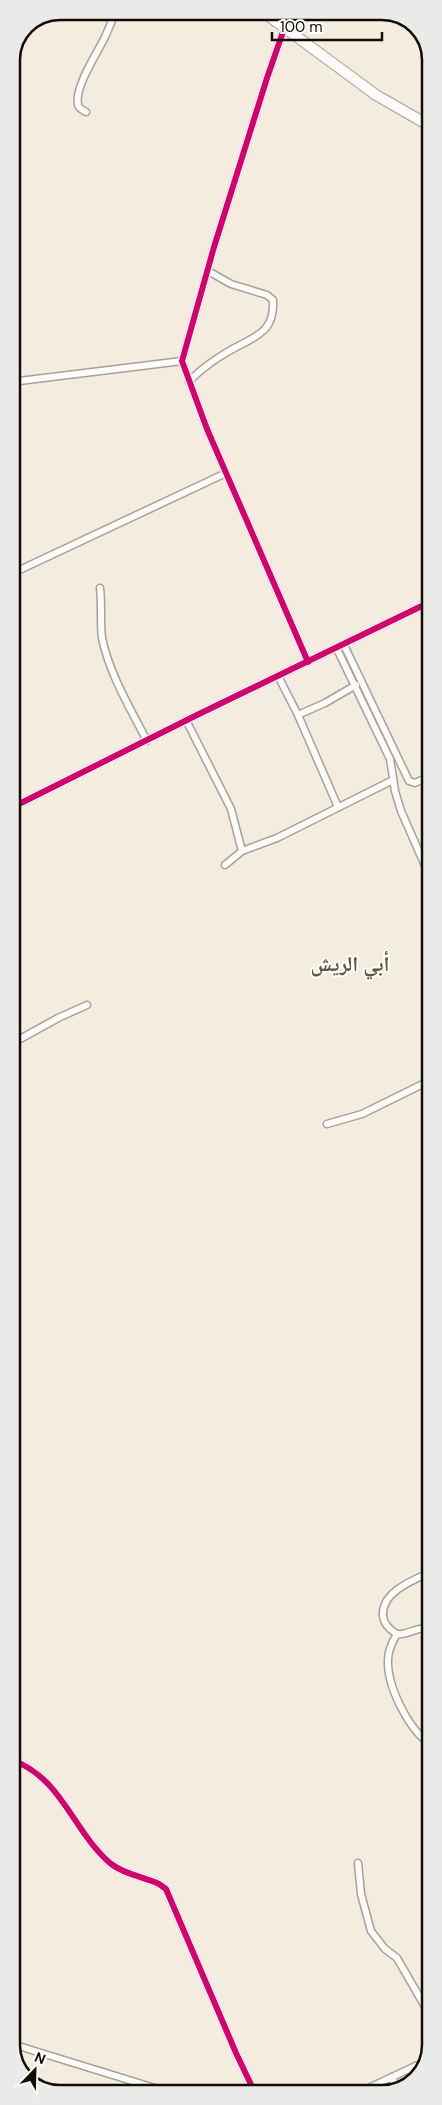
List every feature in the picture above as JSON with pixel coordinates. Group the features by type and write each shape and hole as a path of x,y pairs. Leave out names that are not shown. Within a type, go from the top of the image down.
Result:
{"main road":[{"path":"272,20 376,95 422,121"}],"street":[{"path":"86,112 80,109 78,104 79,93 91,62 112,20"},
{"path":"280,20 267,78 182,361 226,473 308,662"},
{"path":"189,382 207,365 231,350 256,338 264,331 269,323 273,305 273,300 267,295 231,284 208,271"},
{"path":"20,381 182,361"},
{"path":"20,570 226,473"},
{"path":"100,588 102,638 119,686 147,741"},
{"path":"20,804 186,720 337,649 422,606"},
{"path":"344,645 410,781 415,783 422,780"},
{"path":"337,649 356,685 390,760 401,811 422,859"},
{"path":"278,676 298,715 338,807"},
{"path":"298,715 325,703 356,685"},
{"path":"186,720 231,809 242,851"},
{"path":"225,865 242,851 277,838 393,780"},
{"path":"20,1039 58,1018 88,1005"},
{"path":"327,1124 362,1114 422,1084"},
{"path":"422,1577 399,1589 387,1600 383,1609 384,1619 390,1630 397,1634 404,1634 422,1628"},
{"path":"397,1634 392,1643 388,1658 389,1672 393,1687 407,1718 422,1737"},
{"path":"20,1764 30,1768 46,1780 110,1863 160,1884 166,1889 251,2085"},
{"path":"358,1862 361,1894 371,1930 380,1943 397,1958 422,2001"},
{"path":"20,2046 144,2085"},
{"path":"375,2085 417,2065"},
{"path":"392,2077 395,2083"}],"cycle path":[{"path":"284,29 214,247 182,361 207,429 308,662"},
{"path":"20,804 422,606"},
{"path":"20,1764 43,1779 55,1792 86,1836 110,1863 121,1870 159,1884 166,1889 251,2085"}],"district":[{"name":"أبي الريش","path":"350,964"}]}
